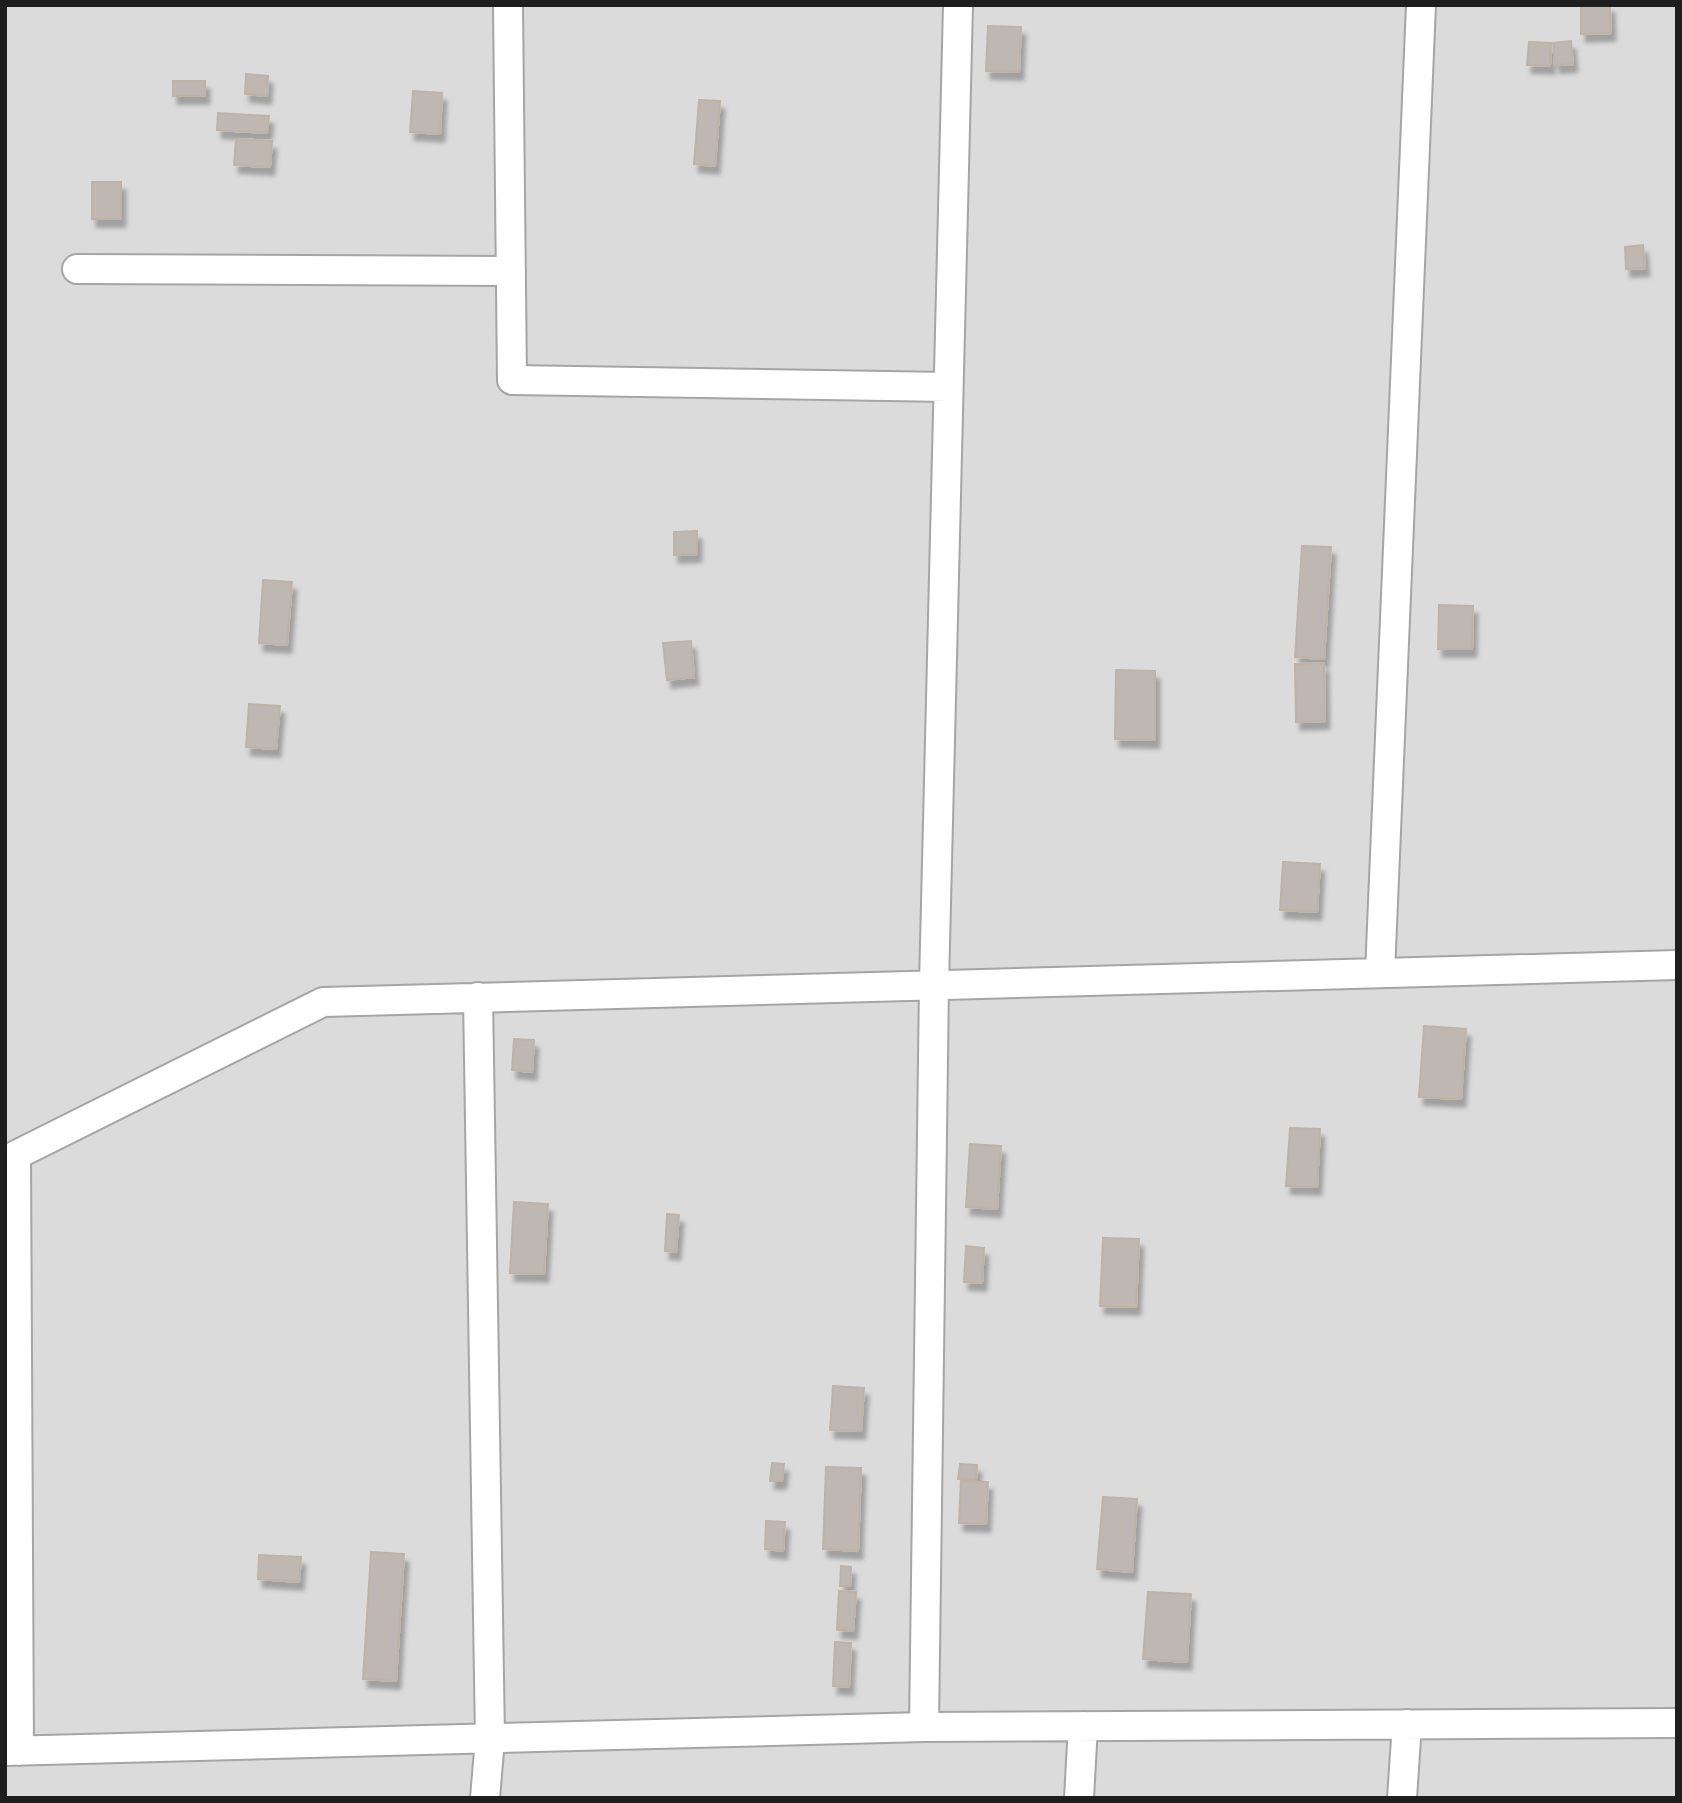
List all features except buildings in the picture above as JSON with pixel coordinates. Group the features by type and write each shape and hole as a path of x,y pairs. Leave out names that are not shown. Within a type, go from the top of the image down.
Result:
{"street":[{"path":"508,5 512,380 948,387"},
{"path":"924,1727 934,985 958,5"},
{"path":"1380,973 1421,5"},
{"path":"77,269 511,271"},
{"path":"1677,965 323,1002 16,1155 12,1751 924,1727 1677,1723"},
{"path":"478,997 490,1739 485,1798"},
{"path":"1402,1798 1407,1724"},
{"path":"1079,1798 1083,1726"}],"shaded area":[{"path":"5,5 1677,5 1677,1798 5,1798"}]}
